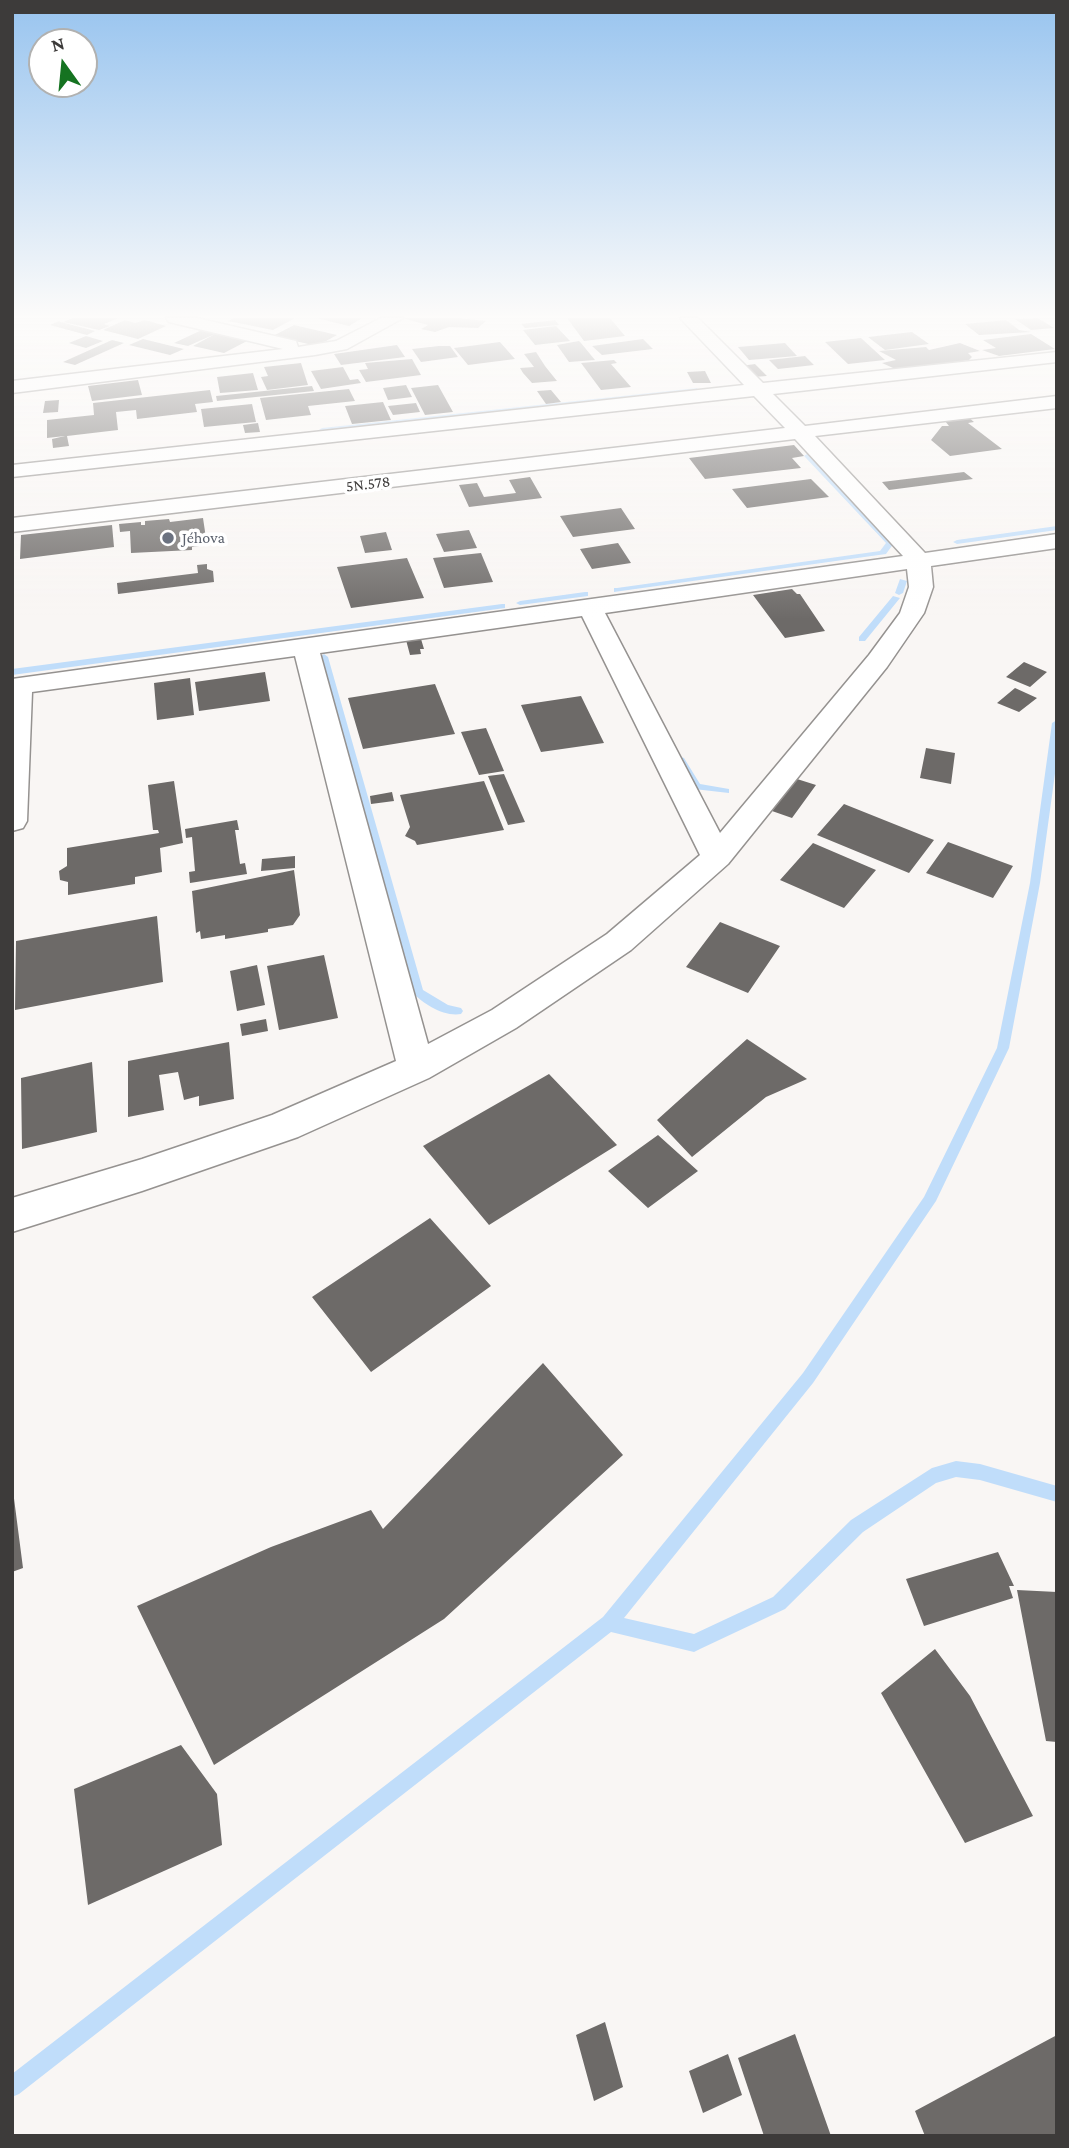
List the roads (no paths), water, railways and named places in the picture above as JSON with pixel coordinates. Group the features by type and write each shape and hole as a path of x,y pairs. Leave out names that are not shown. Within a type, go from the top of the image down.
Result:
{"street":[{"path":"12,471 486,418"},
{"path":"12,1215 142,1175 285,1126 416,1068 504,1019 619,942 717,857 878,661 912,613 921,587 918,559 787,418"},
{"name":"5N.578","path":"12,525 928,418"},
{"path":"35,491 103,461"},
{"path":"12,821 16,686 1057,541"},
{"path":"590,608 717,857"},
{"path":"306,647 416,1068"}],"waterway":[{"path":"322,430 433,418"},
{"path":"807,456 890,543 883,552"},
{"path":"957,542 1057,528"},
{"path":"617,590 881,553"},
{"path":"899,593 903,581"},
{"path":"520,603 585,594"},
{"path":"862,639 896,598"},
{"path":"12,672 502,606"},
{"path":"324,657 418,992 445,1009 457,1011"},
{"path":"609,1623 808,1378 929,1201 1003,1048 1035,883 1057,723"},
{"path":"681,760 697,787 726,791"},
{"path":"609,1623 694,1643 779,1603 857,1526 932,1476 956,1469 980,1472 1057,1494"},
{"path":"12,2087 609,1623"}],"place":[{"name":"Jéhova","path":"168,538"}]}
